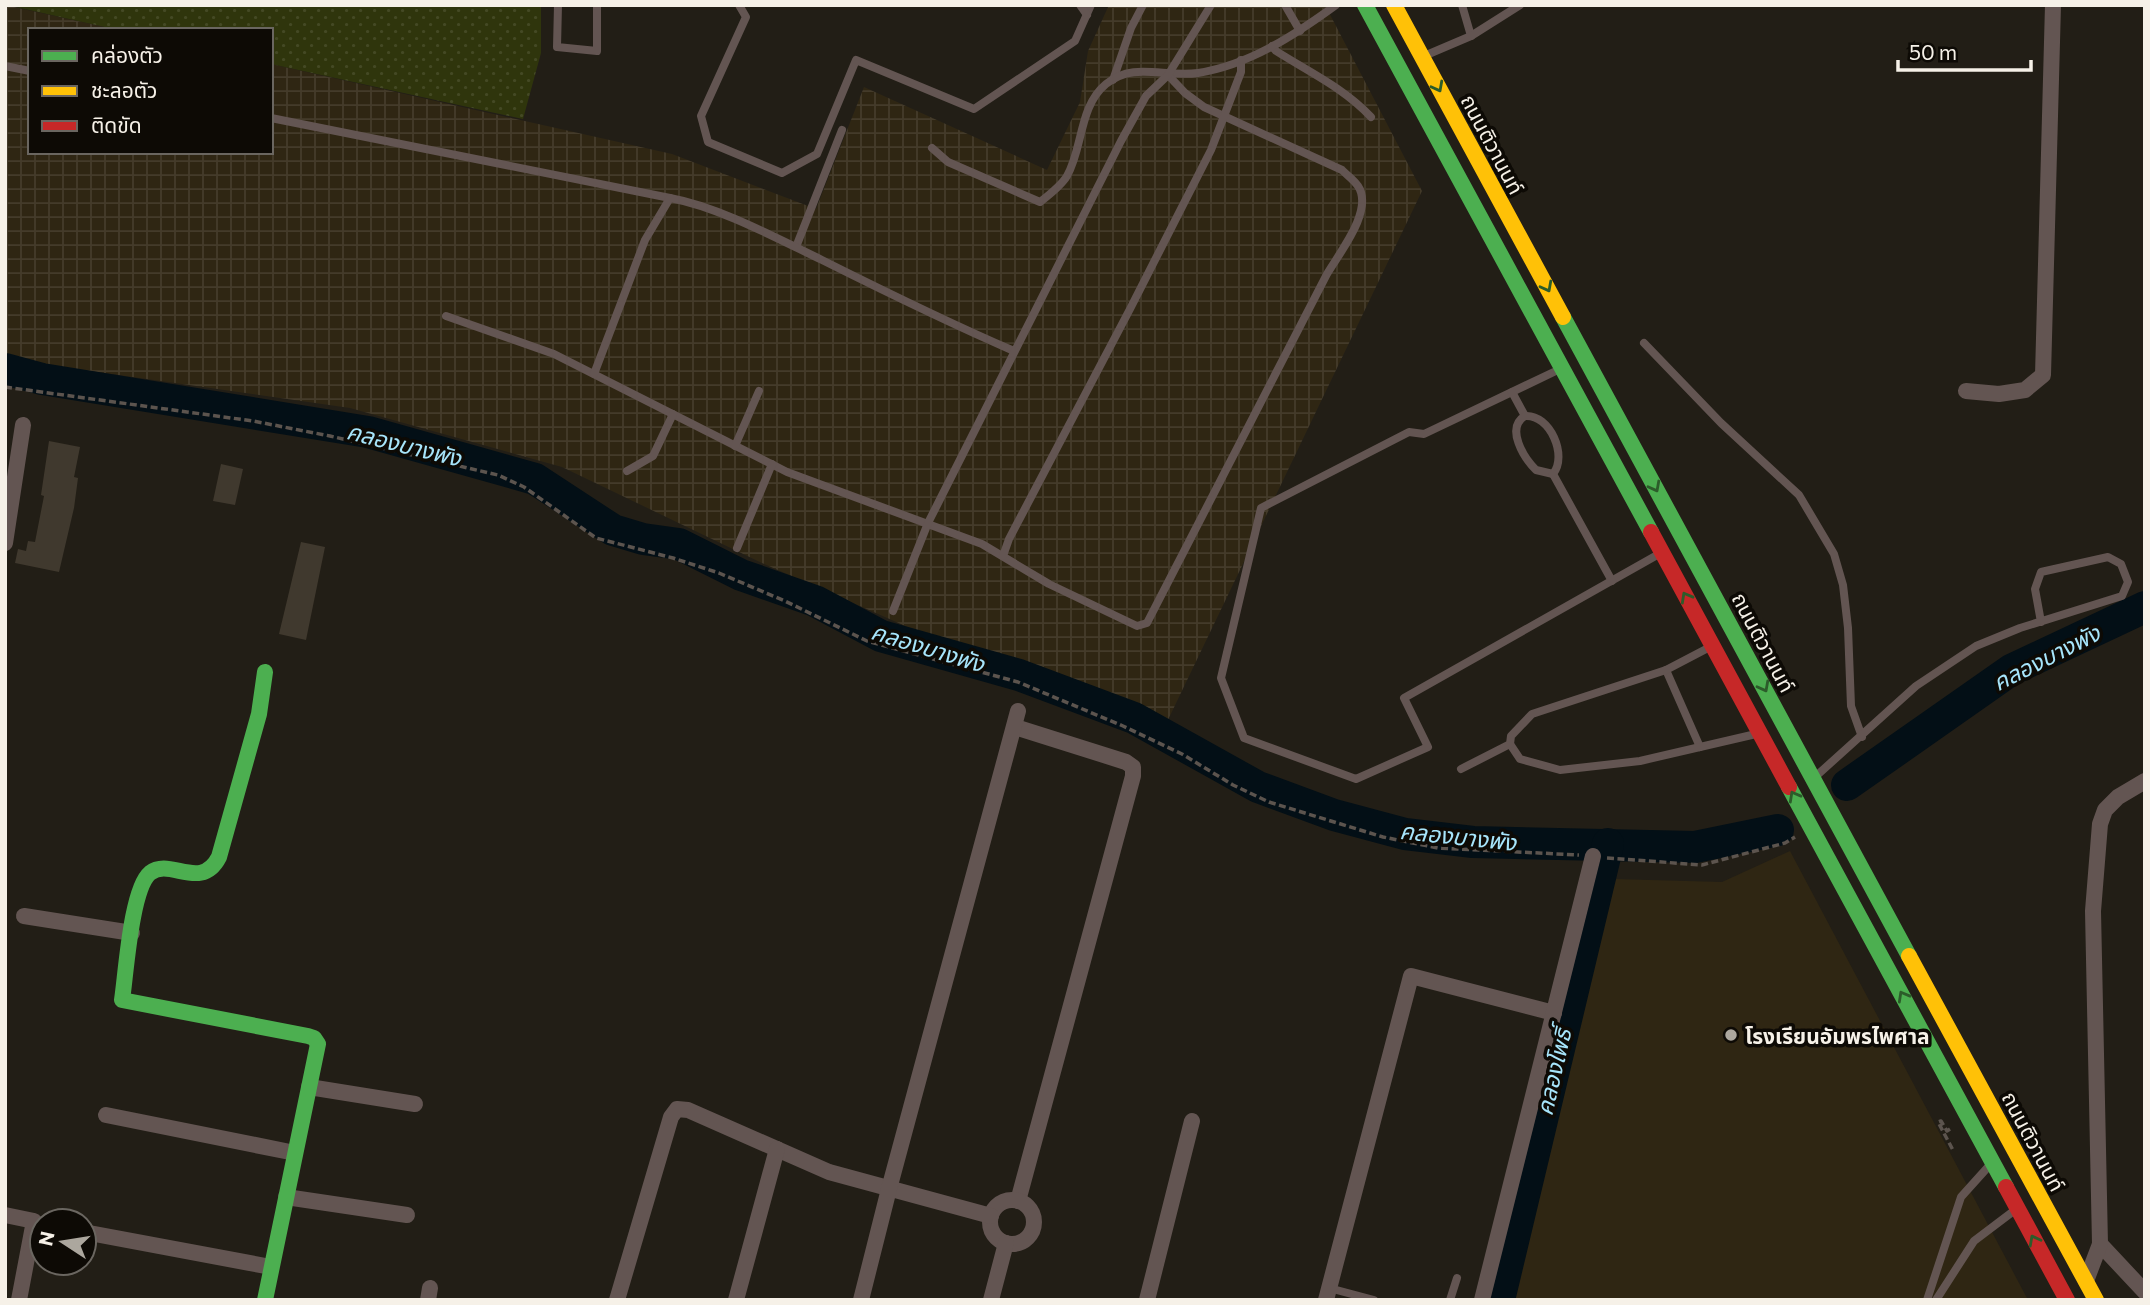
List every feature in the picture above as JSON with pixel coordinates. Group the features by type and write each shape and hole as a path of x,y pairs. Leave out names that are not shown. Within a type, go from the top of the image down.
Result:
{"main road":[{"path":"1365,5 2067,1300"},
{"name":"ถนนติวานนท์","path":"1394,5 2096,1300"},
{"path":"265,672 259,714 215,864 198,874 159,870 149,874 135,909 122,1000 314,1038 318,1044 265,1300"}],"street":[{"path":"1966,391 1999,394 2025,390 2043,375 2053,5"},
{"path":"5,543 23,425"},
{"path":"861,1300 1016,719 1126,762 1133,768 1018,1201"},
{"path":"2086,1281 2100,1244 2093,911 2100,824 2105,810 2118,797 2145,781"},
{"path":"1482,1300 1593,856"},
{"path":"24,916 132,933"},
{"path":"1328,1294 1411,976 1554,1013"},
{"path":"309,1087 415,1104"},
{"path":"617,1300 671,1117 677,1109 688,1110 829,1172 991,1216"},
{"path":"106,1115 295,1153"},
{"path":"1147,1300 1192,1121"},
{"path":"736,1300 777,1149"},
{"path":"286,1197 407,1215"},
{"path":"1018,1201 1031,1212 1034,1222 1022,1241 1006,1243 993,1233 991,1216 1002,1203 1018,1201"},
{"path":"5,1215 31,1219 34,1222 19,1300"},
{"path":"98,1235 271,1268"},
{"path":"991,1300 1006,1243"},
{"path":"2100,1244 2145,1293"}],"lane":[{"path":"558,5 557,47 597,51 597,5"},
{"path":"739,5 746,17 701,116 708,142 782,173 817,154 856,60 974,109 1076,41 1091,5"},
{"path":"1080,5 1087,15"},
{"path":"1112,80 1131,28 1143,5"},
{"path":"893,611 928,523 1146,96 1168,75 1211,5"},
{"path":"1285,5 1300,31"},
{"path":"932,148 948,162 1040,202 1067,177 1093,97 1112,80 1130,70 1168,75 1198,73 1241,60 1300,31 1336,5"},
{"path":"1462,5 1471,36"},
{"path":"1422,57 1471,36 1520,5"},
{"path":"1272,46 1276,51 1329,81 1355,100 1371,117"},
{"path":"1003,556 1009,539 1205,162 1241,72 1241,60"},
{"path":"5,66 28,71"},
{"path":"446,316 554,354 772,464 974,541 1049,584 1125,621 1137,626 1147,623 1321,286 1360,218 1364,201 1358,187 1342,170 1224,117 1185,93 1168,75"},
{"path":"273,118 691,202 796,247 926,313 1014,351"},
{"path":"796,247 842,131"},
{"path":"594,374 645,240 670,198"},
{"path":"1644,343 1721,423 1799,495 1834,554 1843,585 1848,628 1851,706 1863,737"},
{"path":"1562,369 1424,434 1409,432 1261,508 1221,678 1244,738 1356,779 1428,747 1404,698 1662,553"},
{"path":"735,446 759,391"},
{"path":"1512,392 1525,416"},
{"path":"627,471 653,456 673,414"},
{"path":"1553,474 1559,464 1559,452 1544,422 1525,416 1517,425 1518,441 1536,470 1553,474 1612,581"},
{"path":"737,548 772,464"},
{"path":"1814,779 1916,686 1976,646 2122,596 2128,582 2121,564 2108,557 2041,572 2035,589 2041,622"},
{"path":"1712,646 1666,670 1532,714 1511,736 1510,744 1520,759 1560,771 1640,761 1760,733"},
{"path":"1666,670 1700,747"},
{"path":"1461,769 1510,744"},
{"path":"1927,1300 1961,1197 1993,1162"},
{"path":"1936,1300 1974,1241 2017,1208"},
{"path":"1450,1300 1457,1278"},
{"path":"1328,1294 1374,1300"}],"path":[{"path":"5,387 253,421 498,475 524,487 596,538 719,573 785,601 867,641 1018,682 1170,748 1233,785 1269,802 1383,837 1438,848 1593,856"},
{"path":"1617,858 1702,865 1785,843 1811,828"},
{"path":"1947,1131 1941,1121 1938,1122 1954,1152"}],"shaded area":[{"path":"5,5 109,28 28,28 28,154 273,154 273,64 672,154 816,209 864,87 1047,170 1080,102 1088,51 1109,5 1325,5 1422,191 1166,724 935,639 762,563 562,467 350,408 5,357"},
{"name":"โรงเรียนอัมพรไพศาล","path":"1790,851 2028,1300 1506,1300 1614,879 1722,882"}],"green space":[{"path":"7,5 541,5 541,53 523,119 273,64 273,28 109,28"}],"building":[{"path":"49,441 80,447 74,477 78,478 74,508 59,572 15,563 18,549 26,551 28,541 35,542 44,496 41,495"},
{"path":"221,464 243,469 235,505 213,501"},
{"path":"301,542 325,547 306,640 279,634"}],"waterway":[{"name":"คลองบางพัง","path":"5,369 42,379 368,432 535,479 613,530 643,539 679,544 741,575 815,601 881,636 1019,675 1134,718 1258,787 1334,815 1405,834 1473,842 1695,847 1778,830"},
{"name":"คลองบางพัง","path":"1847,785 2011,670 2145,607"},
{"name":"คลองโพธิ์","path":"1499,1300 1608,844"}],"traffic: fast":[{"path":"1365,5 1651,532"},
{"path":"1563,317 1909,956"},
{"path":"265,672 259,714 219,857 212,867 203,872 158,869 150,873 138,896 134,913 122,1000 308,1036 314,1038 318,1044 265,1300"},
{"path":"1789,787 2006,1187"}],"traffic: slow":[{"path":"1394,5 1563,317"},
{"path":"1909,956 2096,1300"}],"traffic: jam":[{"path":"1651,532 1789,787"},
{"path":"2006,1187 2067,1300"}],"place":[{"name":"โรงเรียนอัมพรไพศาล","path":"1731,1035"}]}
